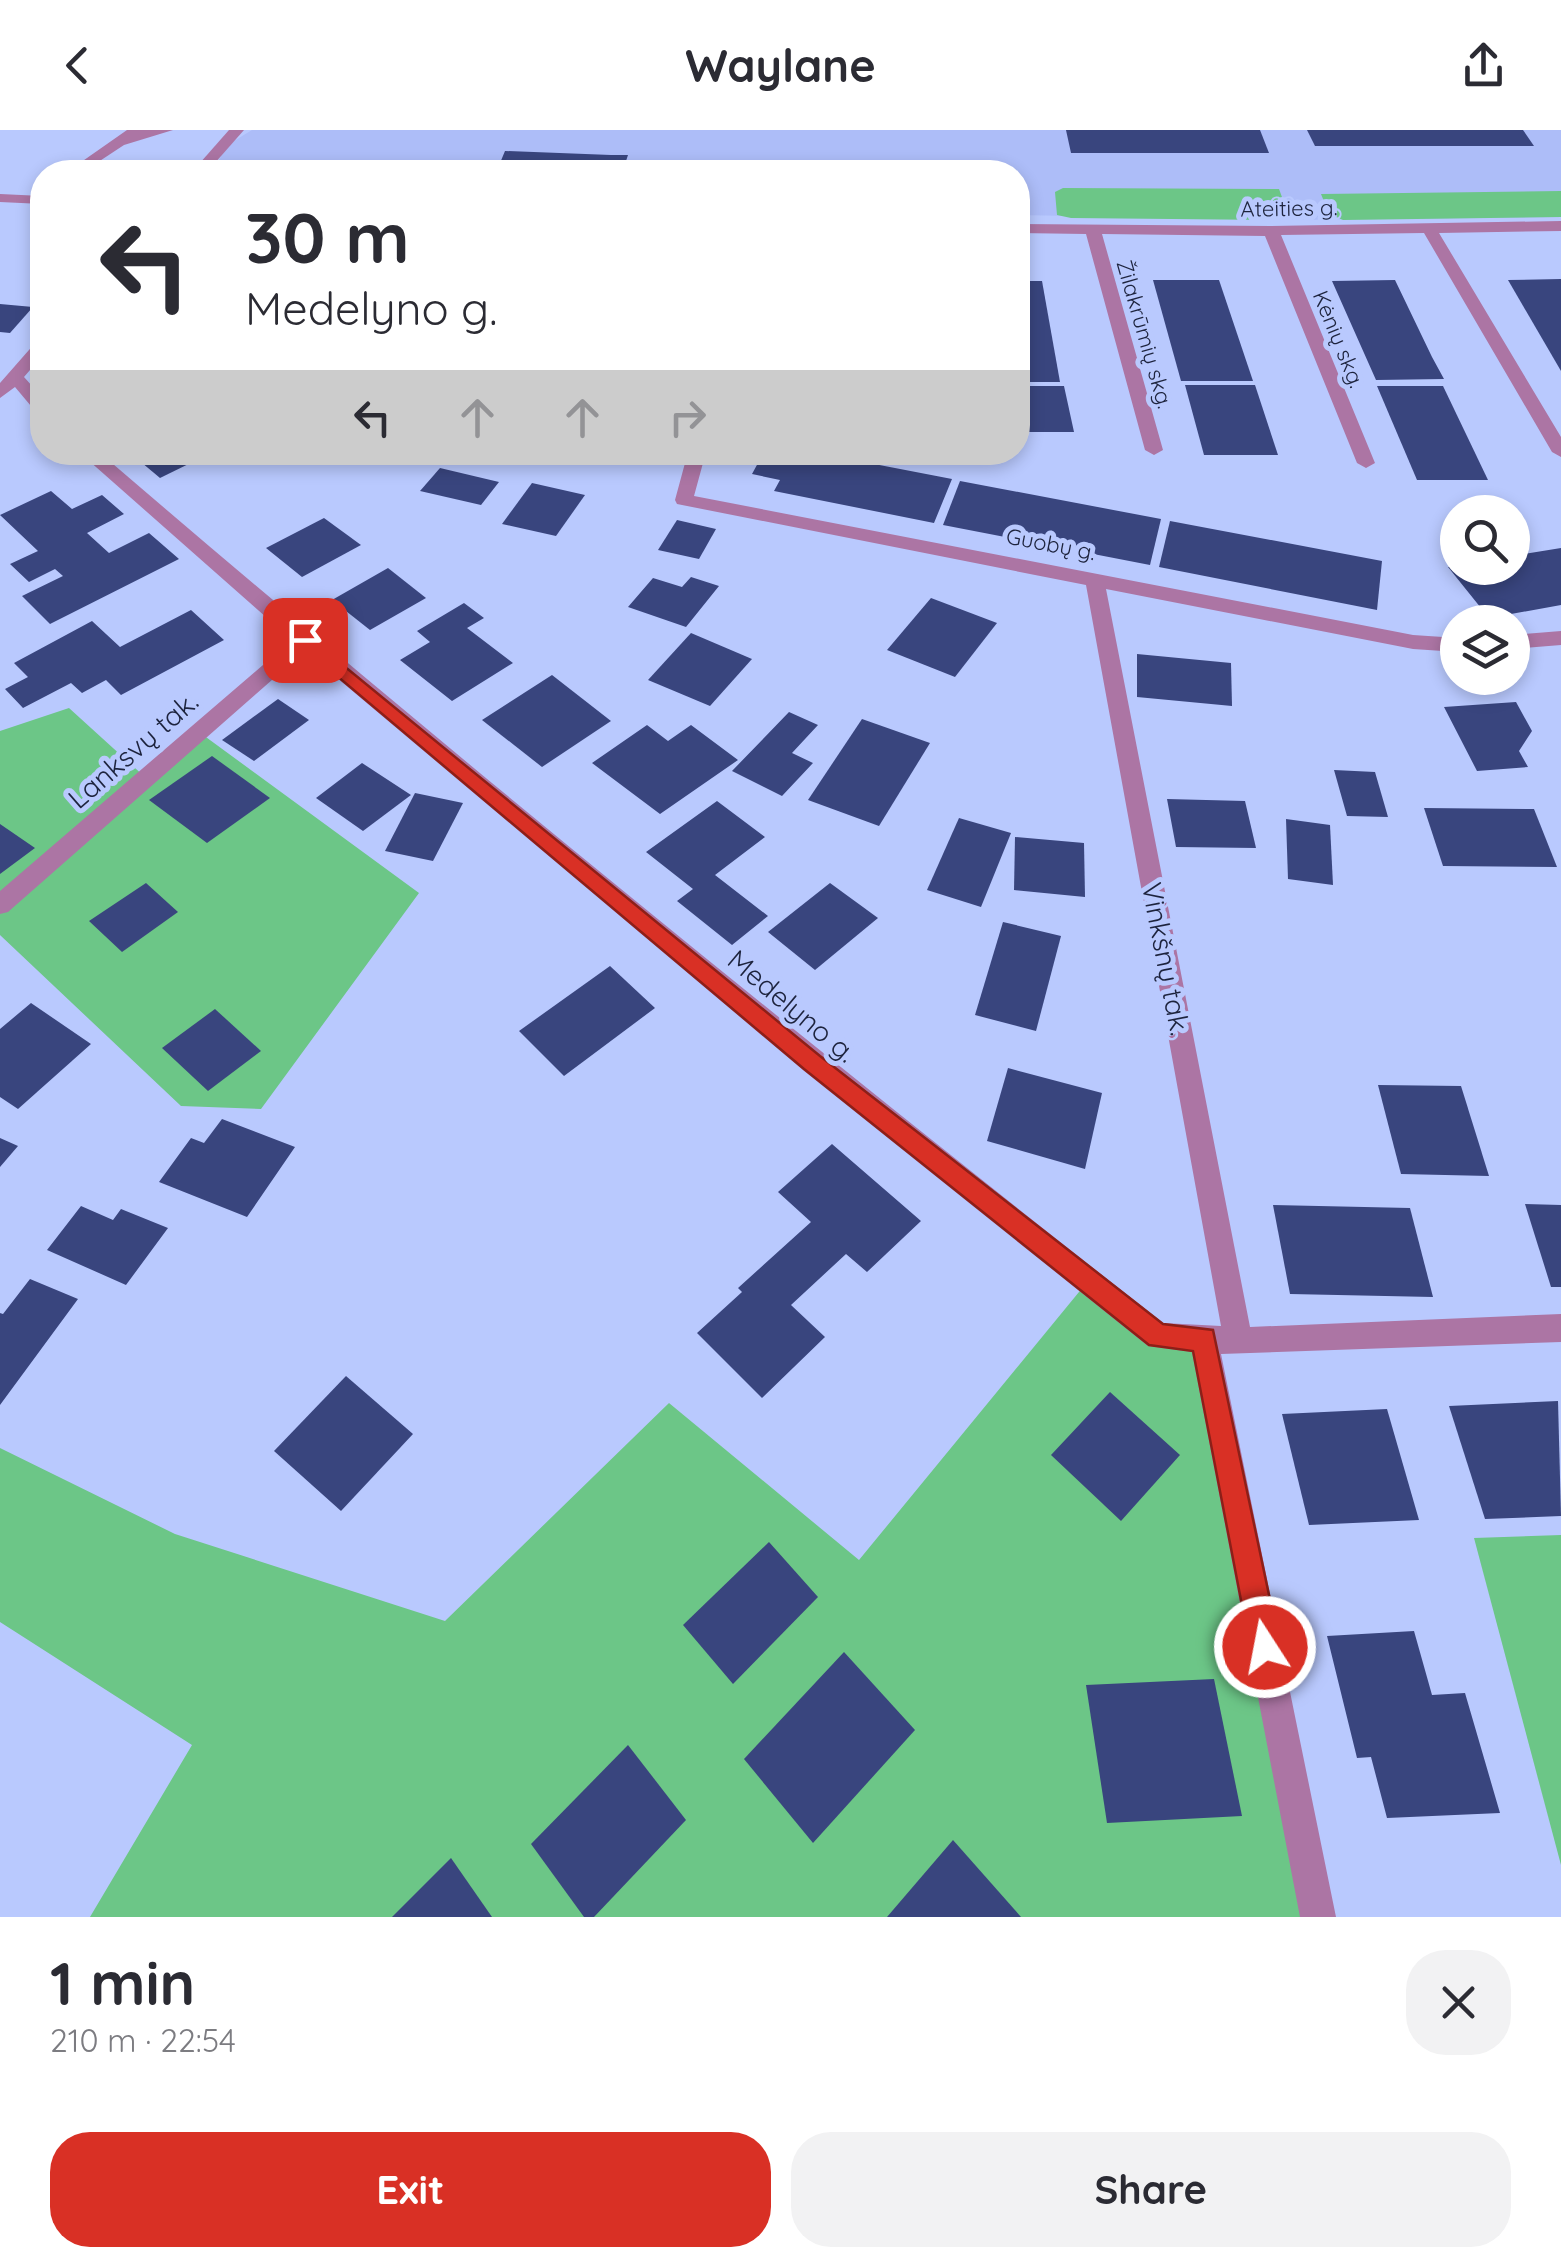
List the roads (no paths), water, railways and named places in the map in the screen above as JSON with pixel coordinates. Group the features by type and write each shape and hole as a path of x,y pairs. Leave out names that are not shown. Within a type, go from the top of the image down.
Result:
{"street":[{"path":"92,160 137,130"},
{"path":"121,141 166,130"},
{"path":"210,160 236,130"},
{"path":"0,198 30,199"},
{"name":"Ateities g.","path":"1030,229 1271,232 1561,226"},
{"path":"1428,227 1561,452"},
{"name":"Žilakrūmių skg.","path":"1092,230 1154,450"},
{"name":"Kėnių skg.","path":"1271,232 1366,464"},
{"path":"0,393 30,359"},
{"path":"13,378 30,392"},
{"name":"Medelyno g.","path":"103,465 305,640 812,1062 1158,1336 1238,1341 1561,1328"},
{"name":"Guobų g.","path":"693,465 684,500 1413,642 1440,644"},
{"name":"Vinkšnų tak.","path":"1094,578 1238,1341"},
{"path":"1530,641 1561,638"},
{"name":"Lanksvų tak.","path":"0,906 305,640"},
{"path":"1204,1339 1318,1917"}]}
